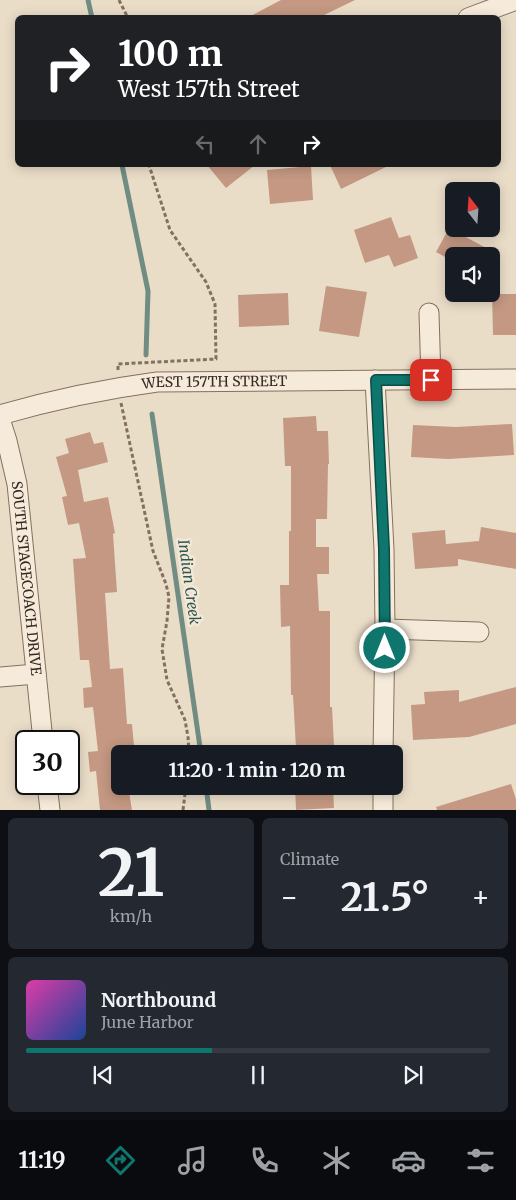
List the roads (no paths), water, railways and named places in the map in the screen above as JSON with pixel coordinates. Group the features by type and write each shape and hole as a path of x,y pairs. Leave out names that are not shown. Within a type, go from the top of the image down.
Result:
{"street":[{"path":"476,15 516,0"},
{"path":"429,313 431,380"},
{"path":"376,380 384,549 384,745"},
{"name":"WEST 157TH STREET","path":"0,415 44,402 117,387 180,381 516,380"},
{"name":"SOUTH STAGECOACH DRIVE","path":"0,419 17,484 42,730"},
{"path":"385,629 479,632"},
{"path":"0,678 36,674"},
{"path":"48,795 50,810"},
{"path":"383,795 383,810"}],"waterway":[{"name":"Indian Creek","path":"88,0 91,15"},
{"name":"Indian Creek","path":"122,167 148,291 146,355"},
{"name":"Indian Creek","path":"152,414 200,745"},
{"name":"Indian Creek","path":"207,795 209,810"}]}
